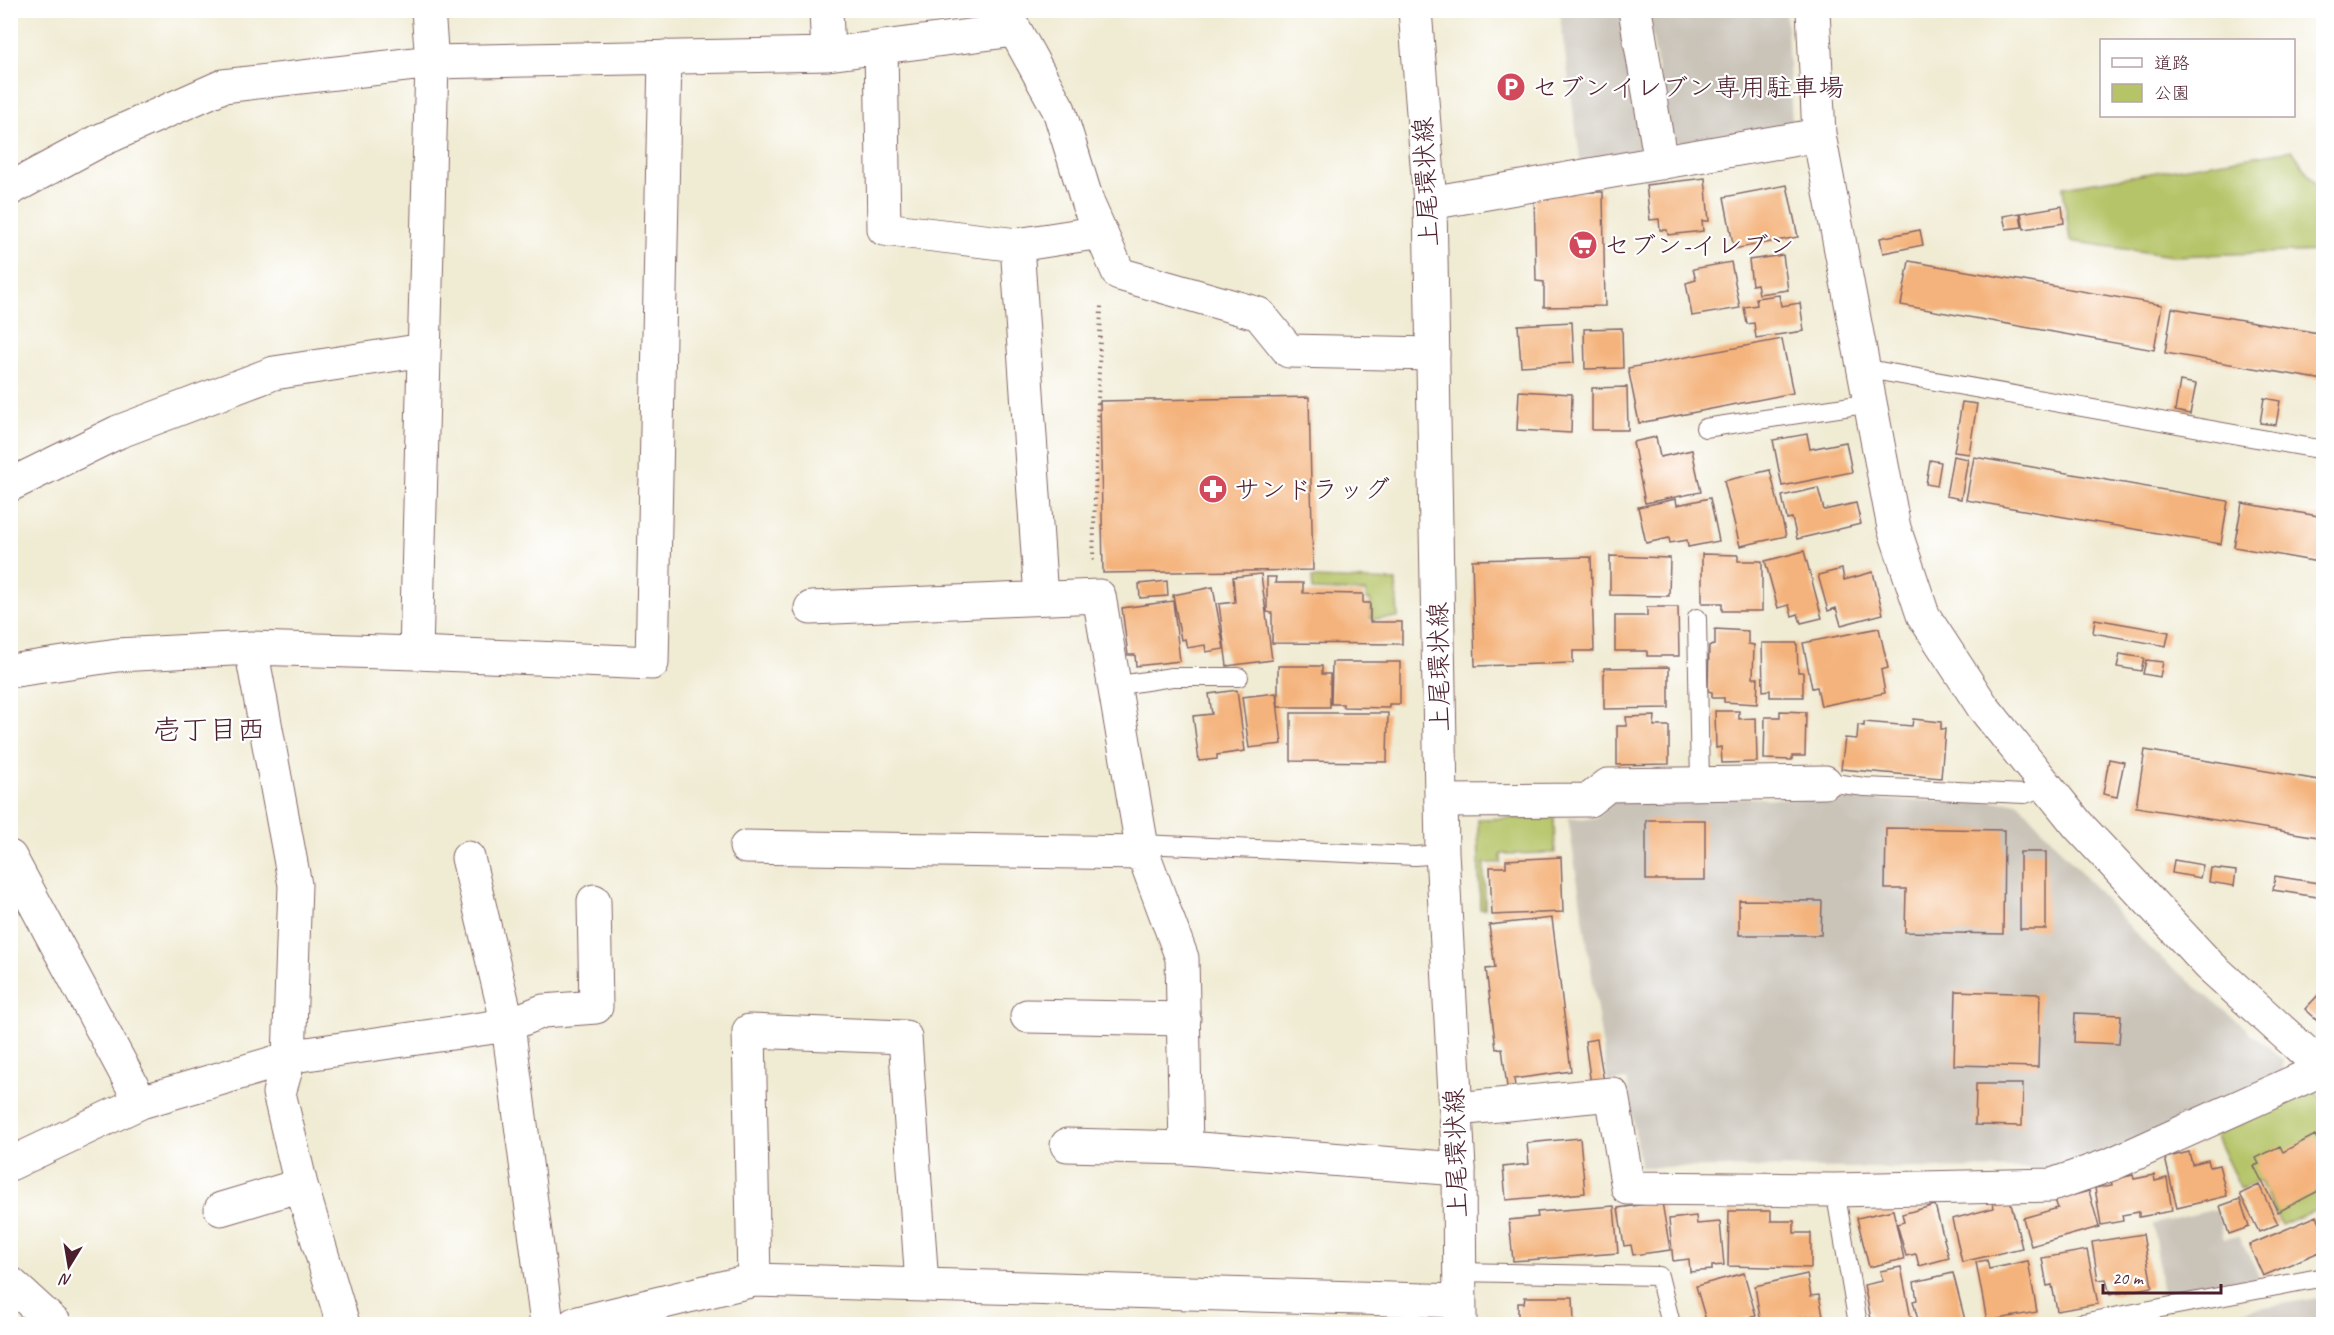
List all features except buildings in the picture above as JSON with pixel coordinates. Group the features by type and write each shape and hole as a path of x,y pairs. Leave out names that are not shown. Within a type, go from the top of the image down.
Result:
{"street":[{"path":"416,653 432,62 428,10"},
{"path":"825,10 828,54"},
{"name":"上尾環状線","path":"1415,10 1430,204 1442,854 1460,1169 1459,1299"},
{"path":"1635,10 1661,163"},
{"path":"1456,1109 1612,1095 1628,1188 1835,1190 2052,1185 2112,1164 2323,1069 2209,965 2078,825 1983,707 1923,615 1894,528 1819,135 1813,10"},
{"path":"10,189 99,141 223,86 432,62 828,54 1016,30 1059,110 1088,204 1119,274 1259,314 1289,351 1433,354"},
{"path":"881,47 884,229 1017,245 1101,232"},
{"path":"10,671 117,655 251,648 652,663 665,57"},
{"path":"1430,204 1819,135"},
{"path":"1017,245 1041,598"},
{"path":"10,485 118,432 274,373 424,351"},
{"path":"811,608 1099,596 1142,849 1182,958 1186,1148"},
{"path":"251,648 295,885 289,1059 279,1094 301,1185 343,1324"},
{"path":"1441,801 1589,800 1608,785 1825,782"},
{"path":"746,847 1142,849"},
{"path":"10,856 141,1102"},
{"path":"468,858 508,1025 547,1324"},
{"path":"10,1164 141,1102 289,1059 508,1025 543,1011 596,1007 594,901"},
{"path":"1027,1016 1184,1019"},
{"path":"754,1280 749,1031 905,1037 922,1285"},
{"path":"1067,1145 1186,1148 1460,1169"},
{"path":"221,1209 301,1185"},
{"path":"574,1324 754,1280 1459,1299"},
{"path":"10,1283 55,1324"}],"lane":[{"path":"1862,368 2324,450"},
{"path":"1706,428 1871,403"},
{"path":"1697,618 1700,784"},
{"path":"1114,686 1172,677 1239,677"},
{"path":"1825,782 1865,787 2025,794 2046,786"},
{"path":"1142,849 1415,856 1442,854"},
{"path":"1835,1190 1858,1324"},
{"path":"1459,1299 1659,1276 1671,1324"},
{"path":"2077,1324 2324,1277"}],"path":[{"path":"1092,596 1101,286 1114,262"}],"shaded area":[{"path":"1559,11 1621,11 1644,138 1634,156 1581,165"},
{"path":"1648,11 1786,11 1792,124 1686,148 1669,135"},
{"path":"1618,796 2018,802 2149,948 2284,1060 2282,1078 2069,1169 1640,1167 1627,1080 1608,1082 1568,818 1596,819"},
{"path":"2217,1209 2224,1239 2239,1236 2260,1278 2163,1296 2153,1224"},
{"path":"2323,1297 2323,1324 2166,1324"}],"green space":[{"path":"2292,150 2323,195 2323,251 2172,256 2070,241 2063,187"},
{"path":"1312,578 1396,581 1398,618 1371,619 1371,600 1366,600 1366,592 1313,590"},
{"path":"1554,817 1555,853 1501,854 1501,863 1484,863 1485,909 1480,909 1478,819"},
{"path":"2314,1090 2323,1099 2323,1207 2281,1225 2260,1181 2241,1189 2215,1135"}],"place":[{"name":"セブンイレブン専用駐車場","path":"1511,87"},
{"name":"セブン-イレブン","path":"1583,245"},
{"name":"サンドラッグ","path":"1213,489"}],"district":[{"name":"壱丁目西","path":"209,729"}]}
